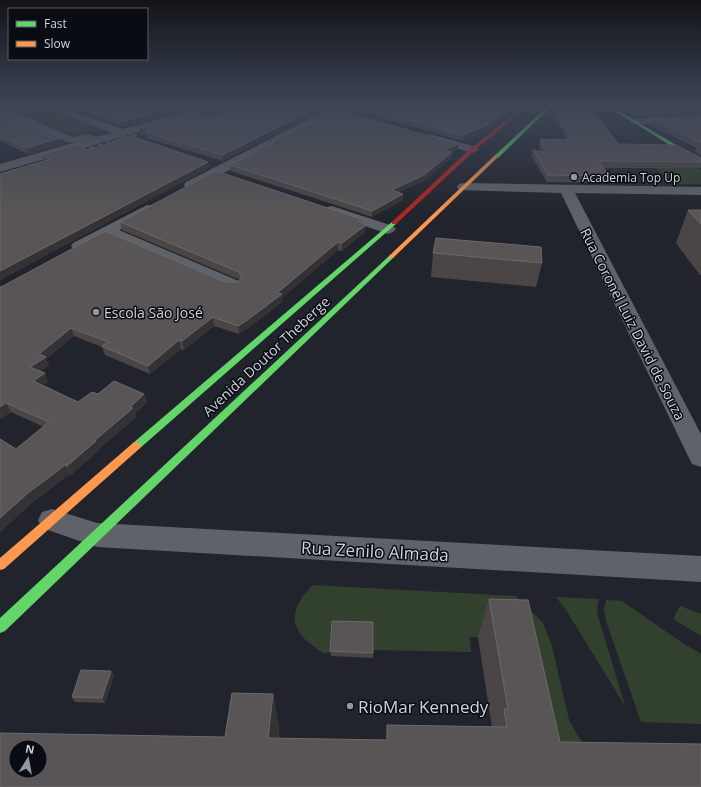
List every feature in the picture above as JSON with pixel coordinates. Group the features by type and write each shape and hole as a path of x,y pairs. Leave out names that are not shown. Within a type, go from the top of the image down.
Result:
{"main road":[{"name":"Avenida Doutor Theberge","path":"0,566 226,367 390,227 481,142"},
{"name":"Avenida Doutor Theberge","path":"0,627 512,142"},
{"path":"668,142 701,162"},
{"path":"390,227 418,231"}],"street":[{"path":"0,168 92,142"},
{"path":"182,190 278,142"},
{"path":"447,142 472,149"},
{"path":"464,187 701,191"},
{"name":"Rua Coronel Luiz David de Souza","path":"566,189 701,458"},
{"path":"67,253 162,201"},
{"path":"321,207 390,227"},
{"path":"107,231 233,285"},
{"name":"Rua Zenilo Almada","path":"52,520 97,535 701,569"}],"green space":[{"path":"656,168 698,168 701,170 701,184 673,184"},
{"path":"313,585 516,596 543,623 552,646 569,720 582,743 541,774 478,637 470,637 471,652 373,650 323,653 305,639 295,623 296,610 299,603"},
{"path":"556,597 599,599 597,609 598,616 625,706 566,610"},
{"path":"606,600 622,601 701,654 701,724 641,722 606,621 604,609"},
{"path":"680,606 701,614 701,636 673,619"}],"building":[{"path":"12,142 47,142 26,148"},
{"path":"113,142 148,142 208,162 0,271 0,174 51,159 41,155 75,145 88,150"},
{"path":"178,142 249,142 222,155"},
{"path":"275,142 450,142 458,144 445,150 452,152 424,175 392,190 403,194 372,211 230,165"},
{"path":"541,142 616,142 618,144 676,145 701,158 701,162 598,161 610,176 548,175 533,150 546,153"},
{"path":"216,171 361,219 359,221 366,225 342,243 338,242 277,293 282,294 246,321 238,326 213,317 182,341 179,340 148,366 102,346 109,342 71,328 39,354 46,357 30,367 45,373 33,381 78,402 92,392 98,394 114,381 144,394 130,407 133,408 67,466 65,465 28,493 0,518 0,439 16,449 49,422 6,403 0,407 0,287 105,231 225,282 238,282 242,277 239,272 120,222"},
{"path":"688,210 701,210 701,224"},
{"path":"436,238 541,247 542,263 433,253"},
{"path":"489,599 528,600 560,742 701,744 701,787 0,787 0,733 225,737 232,693 273,694 268,738 387,740 387,725 507,727 504,709 508,709"},
{"path":"332,621 373,622 373,653 330,651"},
{"path":"81,670 111,671 102,698 72,697"}],"railway":[{"path":"76,152 112,142"}],"traffic: fast":[{"path":"496,157 512,142"},
{"path":"668,142 701,162"},
{"path":"136,446 394,223"},
{"path":"0,627 391,257"}],"traffic: slow":[{"path":"391,257 496,157"},
{"path":"0,565 136,446"}],"traffic: jam":[{"path":"394,223 482,142"}],"place":[{"name":"Academia Top Up","path":"574,177"},
{"name":"Escola São José","path":"96,312"},
{"name":"RioMar Kennedy","path":"350,706"}]}
